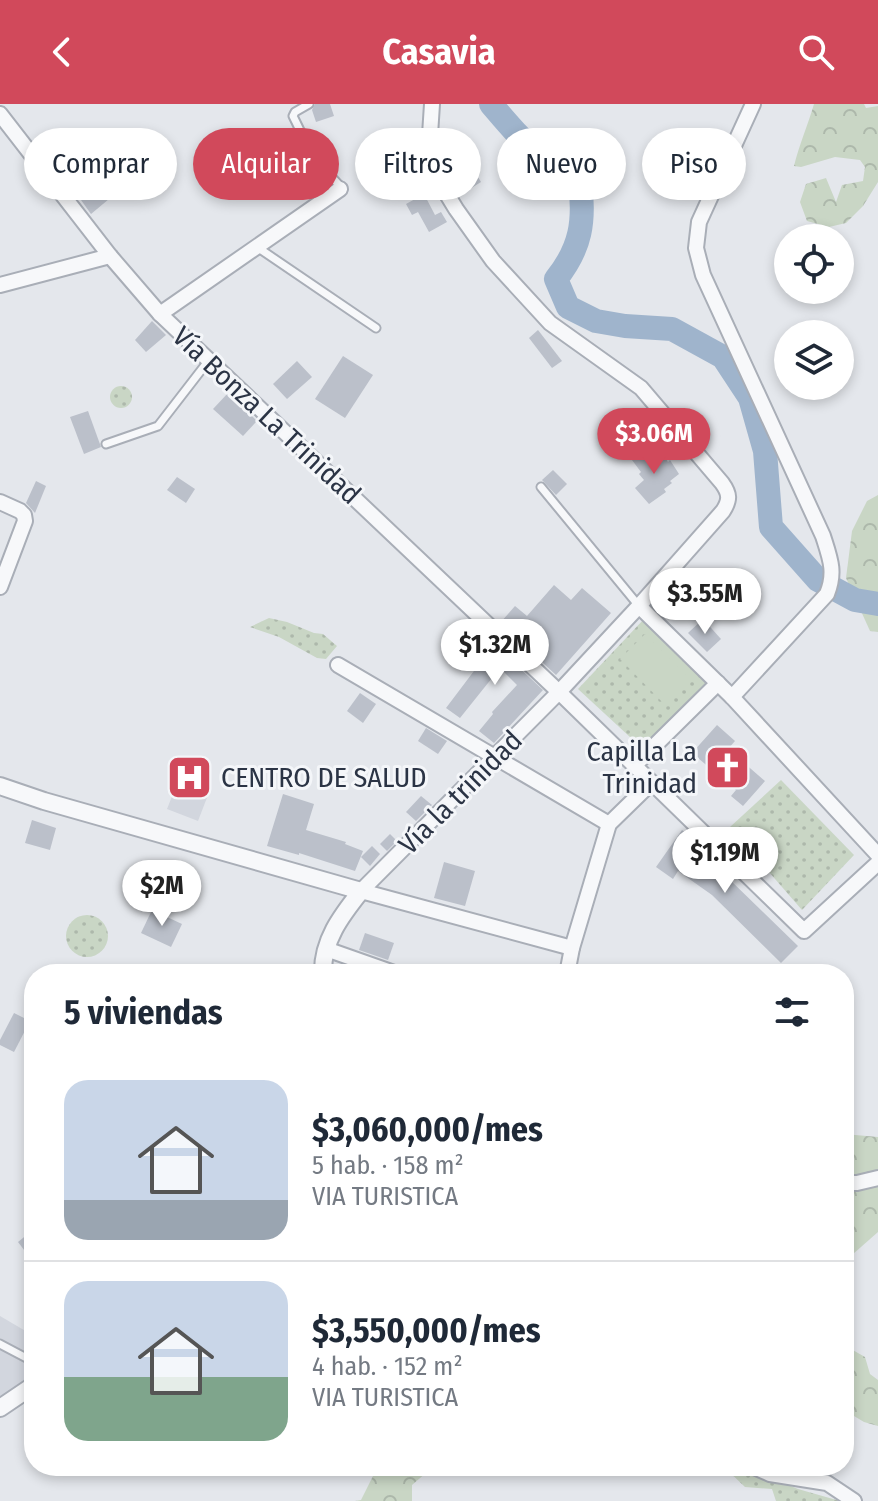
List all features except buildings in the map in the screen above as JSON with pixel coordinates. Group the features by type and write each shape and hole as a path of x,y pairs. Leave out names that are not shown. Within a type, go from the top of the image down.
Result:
{"street":[{"name":"Vía la trinidad","path":"361,891 559,692 639,606 730,500 728,491 641,388 550,323 493,261 456,209 434,167 430,135 432,104"},
{"path":"732,697 829,588 831,559 703,275 696,248 699,222 753,104"},
{"name":"Vía Bonza La Trinidad","path":"0,114 110,256 160,314 559,692 804,931 878,863"},
{"path":"160,314 340,189"},
{"path":"0,285 110,256"},
{"path":"0,502 20,511 25,521 0,587"},
{"path":"639,606 732,697 878,855"},
{"path":"338,665 609,824"},
{"path":"634,766 718,683"},
{"path":"569,964 609,824 651,783"},
{"path":"0,786 361,891 572,948"},
{"path":"324,964 326,949 338,919 361,891"},
{"path":"326,949 369,964"},
{"path":"854,1183 878,1178"},
{"path":"0,1408 24,1392"},
{"path":"783,1476 827,1483 854,1501"}],"lane":[{"path":"309,104 293,116 313,157 340,189"},
{"path":"257,247 376,328"},
{"path":"106,444 158,426 209,360"},
{"path":"541,487 639,606"},
{"path":"0,1344 24,1357"}],"shaded area":[{"name":"CENTRO DE SALUD","path":"188,756 206,763 195,790 208,795 198,821 167,809"},
{"path":"0,1316 24,1330 24,1381 0,1397"}],"green space":[{"path":"814,104 878,106 878,182 863,206 846,223 818,224 807,221 800,202 806,184 826,178 836,202 842,185 863,181 865,167 860,160 835,157 801,167 794,166"},
{"path":"121,386 129,389 132,397 129,405 121,408 113,405 110,397 113,389"},
{"path":"878,495 878,632 870,631 846,578 852,531 867,501"},
{"path":"269,618 323,634 337,646 326,659 317,658 279,637 250,627"},
{"path":"644,619 710,680 644,750 578,689"},
{"path":"645,634 691,679 665,705 620,659"},
{"path":"781,780 854,855 802,910 730,827"},
{"path":"87,915 102,921 108,936 102,951 87,957 72,951 66,936 72,921"},
{"path":"854,1135 878,1137 878,1232 854,1253"},
{"path":"854,1351 865,1357 870,1374 878,1380 878,1426 854,1416"},
{"path":"373,1476 422,1476 412,1485 412,1501 355,1501 361,1500"},
{"path":"733,1476 766,1476 840,1501 776,1501 772,1489 745,1487"}],"waterway":[{"path":"491,104 532,148 580,182 582,209 579,234 571,256 556,279 568,307 596,321 672,329 723,357 750,398 765,451 771,527 818,580 855,600 878,604"}],"place":[{"name":"Capilla La Trinidad","path":"728,767"},
{"name":"CENTRO DE SALUD","path":"190,777"}]}
